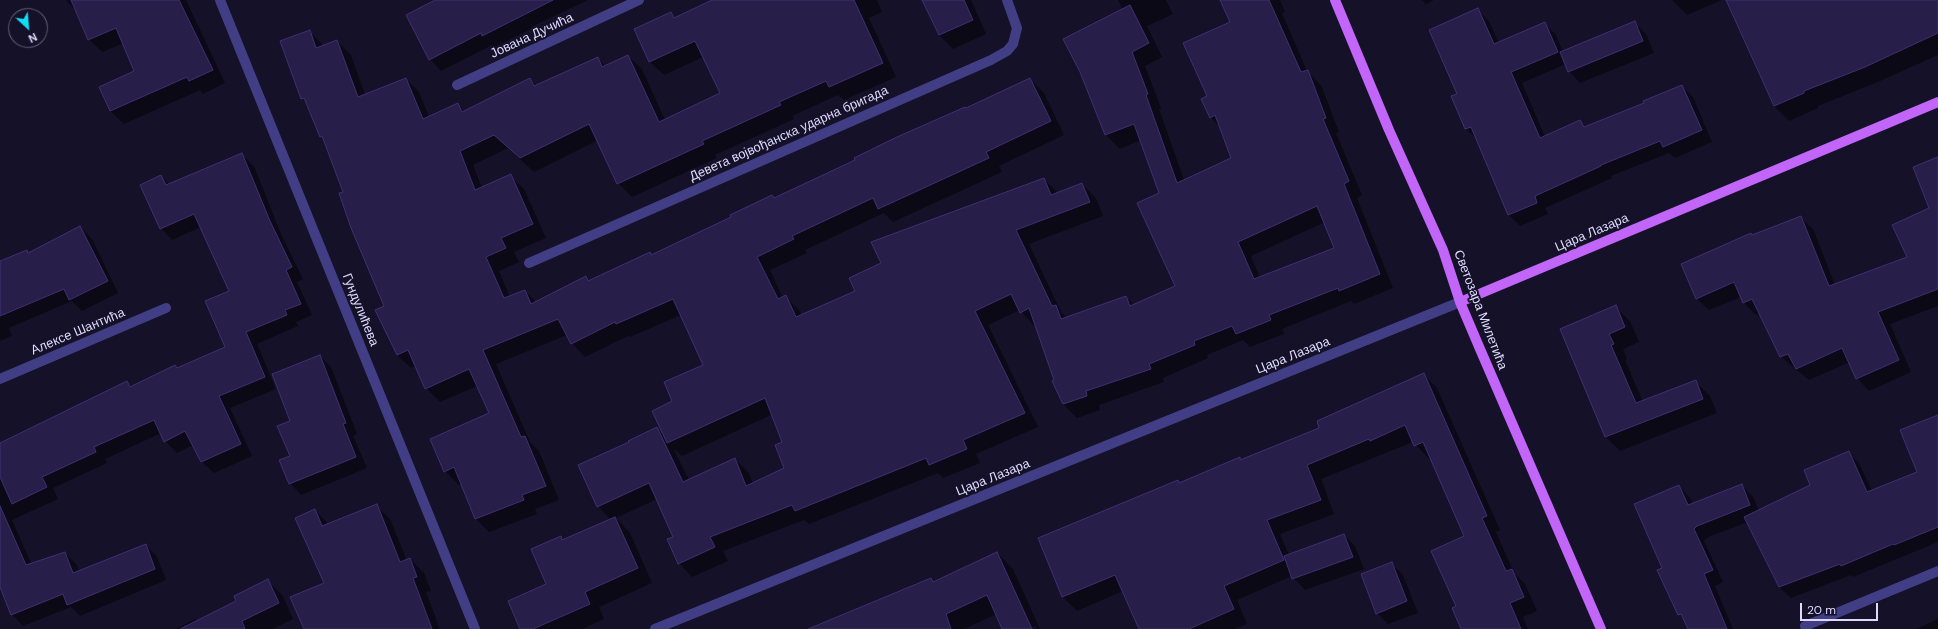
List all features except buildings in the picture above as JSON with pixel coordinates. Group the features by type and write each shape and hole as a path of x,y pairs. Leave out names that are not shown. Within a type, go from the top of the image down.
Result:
{"main road":[{"name":"Светозара Милетића","path":"1335,0 1389,130 1443,250 1460,302 1600,629"},
{"name":"Цара Лазара","path":"1460,302 1938,102"}],"street":[{"name":"Гундулићева","path":"220,0 475,629"},
{"name":"Јована Дучића","path":"457,85 639,0"},
{"name":"Девета војвођанска ударна бригада","path":"529,263 991,60 1007,51 1013,44 1017,28 1007,0"},
{"name":"Цара Лазара","path":"655,629 1460,302"},
{"name":"Алексе Шантића","path":"0,379 166,308"},
{"path":"1805,626 1938,571"}]}
